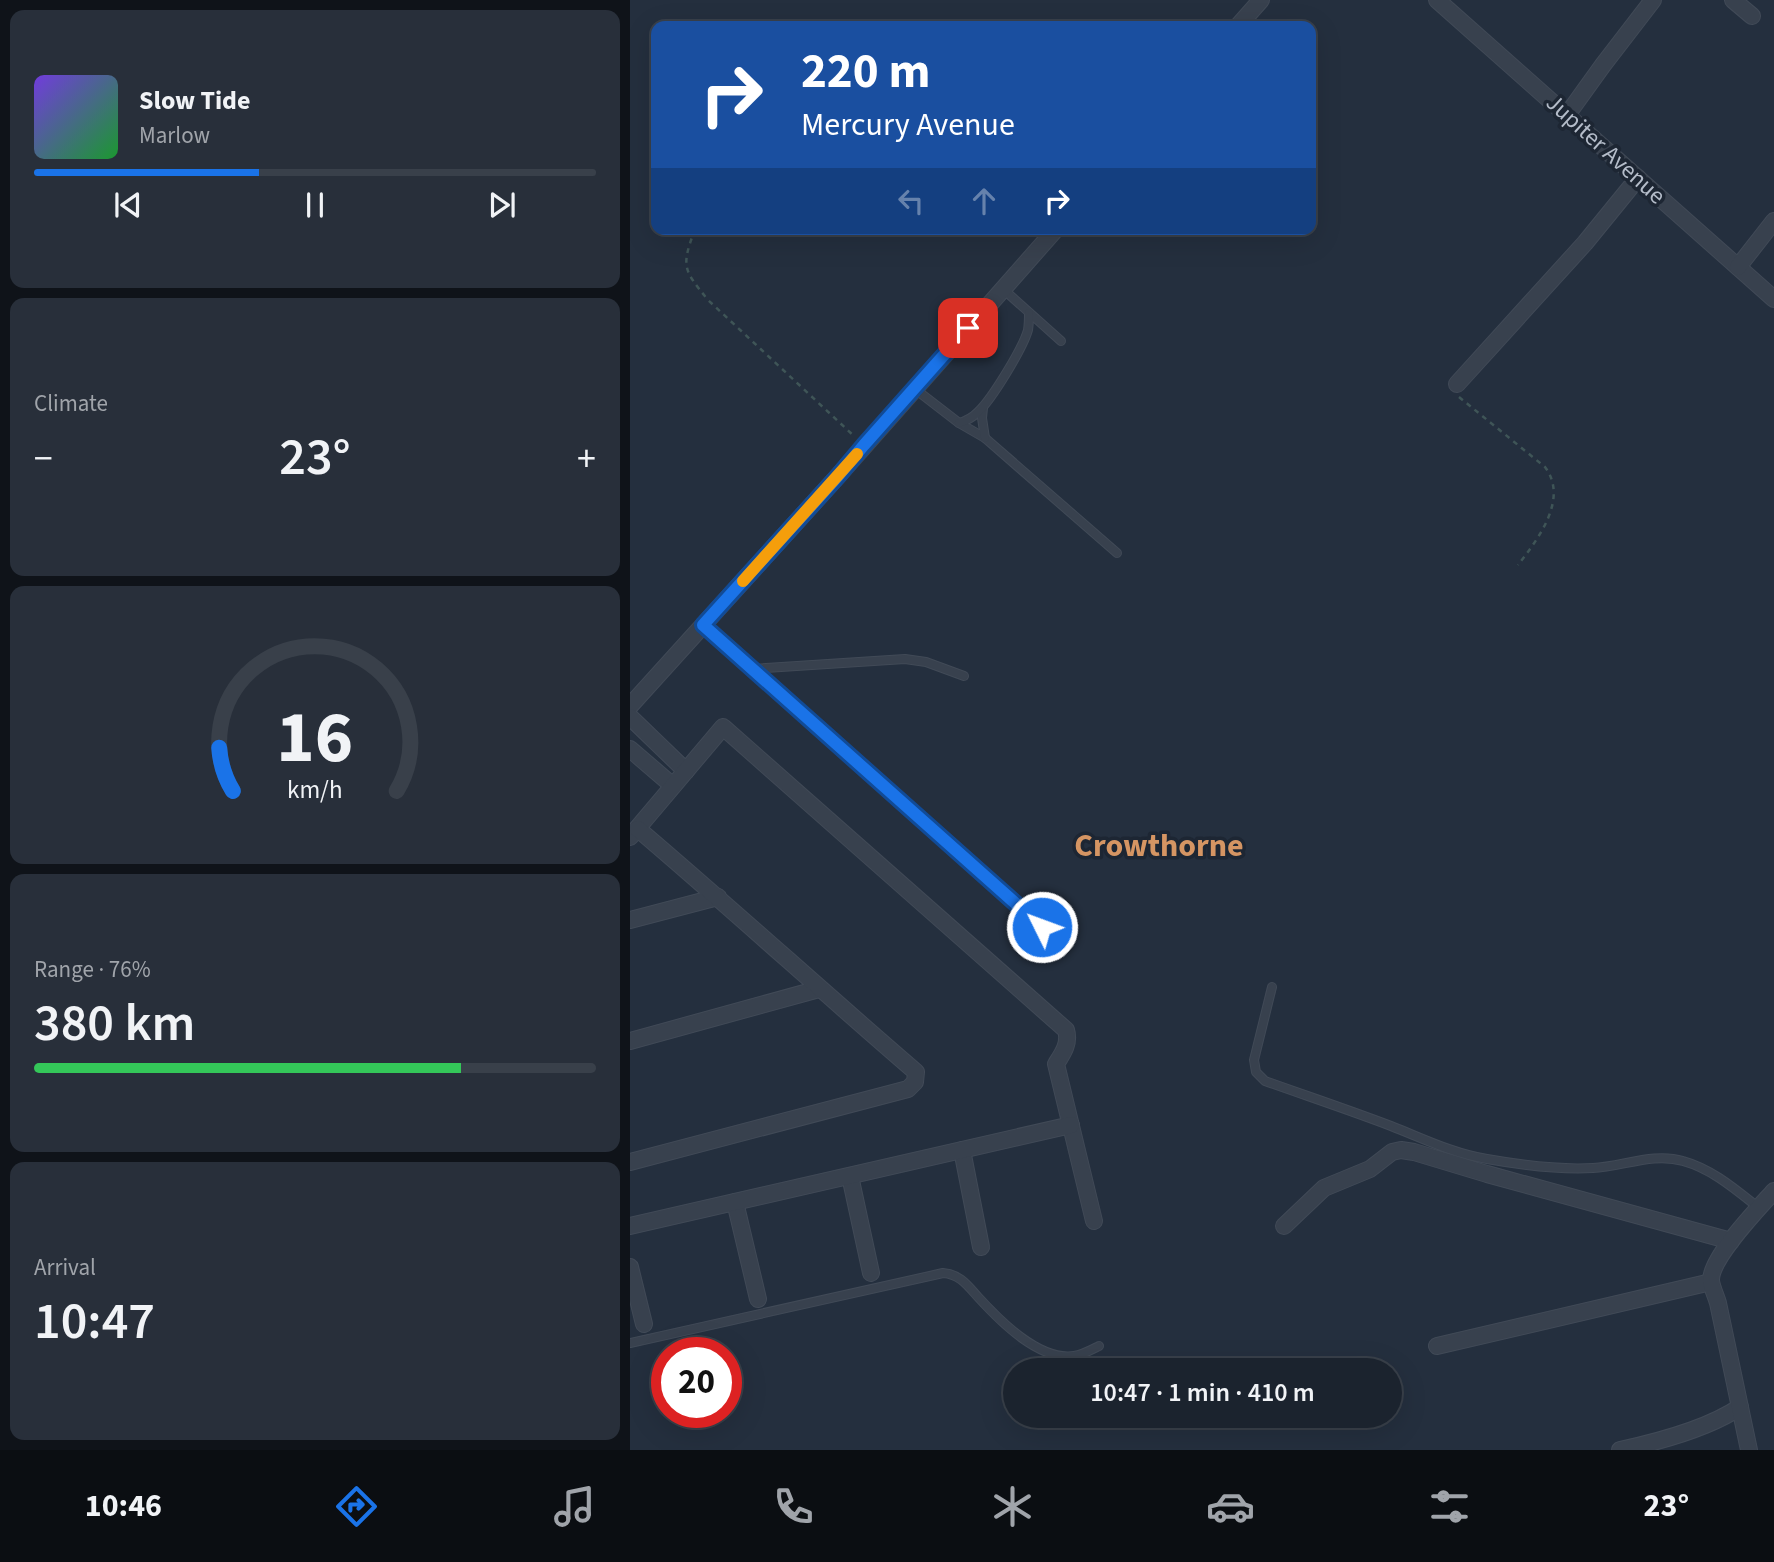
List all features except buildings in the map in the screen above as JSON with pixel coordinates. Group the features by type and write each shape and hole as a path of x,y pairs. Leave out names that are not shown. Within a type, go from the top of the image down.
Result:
{"street":[{"path":"1242,21 1261,0"},
{"name":"Jupiter Avenue","path":"1437,0 1774,299"},
{"path":"1567,115 1653,0"},
{"path":"1733,0 1752,16"},
{"path":"1457,384 1585,243 1638,178"},
{"path":"1738,267 1774,221"},
{"path":"630,706 1051,235"},
{"path":"632,724 685,771"},
{"path":"630,1162 908,1089 915,1082 916,1072 718,897 634,833 723,727 1066,1030 1068,1038 1065,1049 1056,1064 1094,1221"},
{"path":"630,749 673,786"},
{"path":"630,920 718,897"},
{"path":"630,1041 819,989"},
{"path":"630,1226 1071,1125"},
{"path":"961,1150 981,1247"},
{"path":"1284,1226 1324,1188 1370,1169 1392,1153 1401,1150 1731,1241"},
{"path":"850,1176 871,1273"},
{"path":"1749,1450 1718,1303 1711,1282 1715,1268 1731,1241 1774,1191"},
{"path":"734,1202 758,1298"},
{"path":"630,1267 644,1324"},
{"path":"1437,1346 1711,1282"},
{"path":"1620,1450 1672,1436 1728,1415 1740,1407"}],"lane":[{"path":"1003,289 1061,341"},
{"path":"959,423 978,412 992,395 1020,348 1028,328 1029,313"},
{"path":"915,389 959,423 985,438 1117,552"},
{"path":"984,405 982,418 985,438"},
{"path":"703,625 1042,927"},
{"path":"752,669 905,659 926,662 964,676"},
{"path":"1272,987 1254,1060 1256,1072 1265,1081 1484,1159 1534,1166 1592,1168 1659,1158 1679,1159 1713,1173 1759,1209"},
{"path":"630,1343 943,1273 963,1280 1000,1319 1045,1352 1074,1356 1099,1346"}],"path":[{"path":"693,235 685,260 689,275 698,288 864,445"},
{"path":"1457,384 1460,399 1545,467 1550,474 1554,486 1550,512 1534,544 1518,565"}],"slow traffic":[{"path":"743,581 857,454"}],"district":[{"name":"Crowthorne","path":"1159,845"}],"route":[{"path":"968,328 703,625 1042,927"}]}
